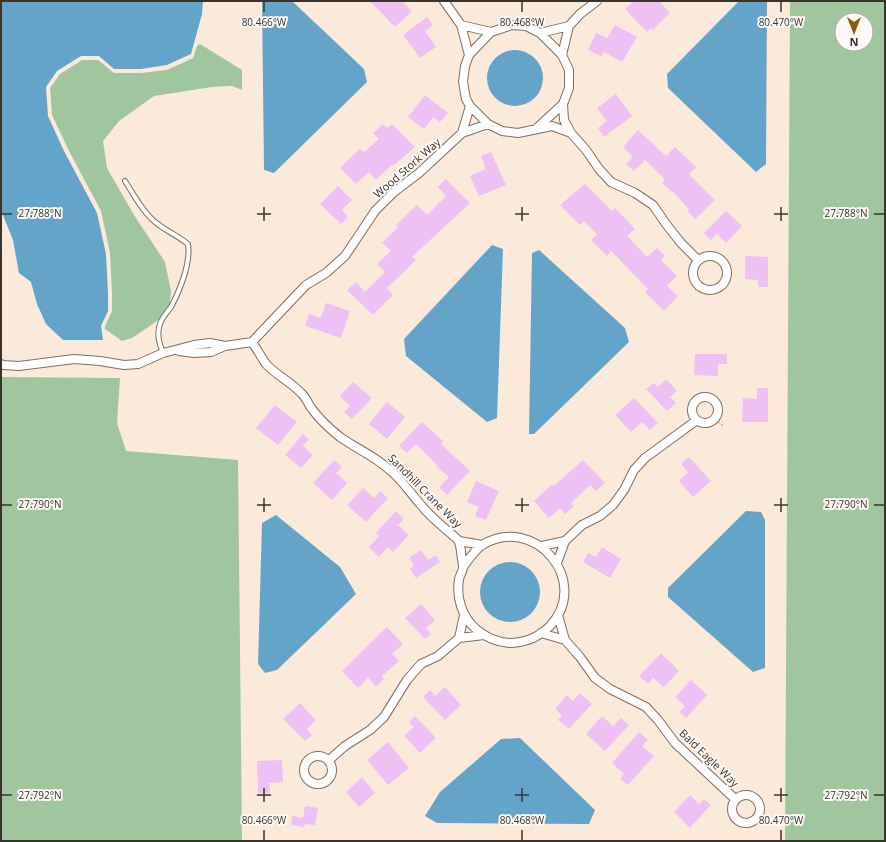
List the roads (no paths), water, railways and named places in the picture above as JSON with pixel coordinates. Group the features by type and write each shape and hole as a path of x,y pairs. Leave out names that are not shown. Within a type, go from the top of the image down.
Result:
{"street":[{"path":"444,1 461,25 469,55"},
{"path":"562,55 569,26 580,14 597,1"},
{"path":"461,25 491,32"},
{"path":"571,133 552,126 518,133 502,131 488,124 470,106 466,99 463,82 465,66 469,55 491,32 512,25 526,26 540,33 562,55 569,70 569,88 563,104 564,120 571,133 611,182 635,193 653,205 681,243 698,260"},
{"path":"540,33 569,26"},
{"path":"537,128 563,104"},
{"path":"462,133 470,106"},
{"name":"Wood Stork Way","path":"252,342 306,285 326,273 345,256 375,211 394,192 419,173 462,133 488,124"},
{"path":"707,256 713,256 719,258 723,262 727,270 727,277 724,287 713,290 698,289 693,277 693,271 694,265 698,260 707,256"},
{"path":"1,364 19,366 74,359 124,365 138,364 163,353 194,345 210,343 225,346 252,342"},
{"name":"Sandhill Crane Way","path":"252,342 266,364 302,394 327,426 341,438 376,458 392,471 422,506 459,541 463,567"},
{"path":"704,397 711,398 717,404 719,411 716,419 709,423 697,420 693,413 693,405 697,400 704,397"},
{"path":"557,563 565,541 582,525 600,516 613,504 624,490 634,470 645,458 697,420"},
{"path":"512,537 528,540 542,546 557,563 562,575 564,589 563,602 558,615 551,625 541,634 526,640 510,643 494,640 484,635 471,624 464,615 458,596 459,581 463,567 471,555 482,545 497,539 512,537"},
{"path":"459,541 482,545"},
{"path":"542,546 565,541"},
{"path":"459,638 464,615"},
{"name":"Bald Eagle Way","path":"558,615 565,640 580,657 595,678 610,689 646,707 675,743 735,799"},
{"path":"541,634 565,640"},
{"path":"329,760 345,746 370,730 384,717 407,680 422,664 438,656 459,638 484,635"}],"lane":[{"path":"126,181 143,209 153,221 188,244 189,251 179,290 168,311 161,320 158,330 158,339 163,353"}],"water":[{"path":"1,1 203,1 202,14 191,54 167,65 141,69 114,69 99,56 81,56 57,71 46,87 48,116 64,151 97,213 106,254 108,293 108,311 101,326 103,340 63,340 46,324 37,304 31,282 19,273 13,240 1,210"},
{"path":"262,1 292,1 364,69 367,82 274,173 264,170"},
{"path":"739,1 767,1 766,164 756,172 668,88 667,74"},
{"path":"515,50 526,52 535,58 541,67 543,78 541,89 535,98 526,104 515,106 504,104 495,98 489,89 487,78 489,67 495,58 504,52"},
{"path":"492,245 503,249 497,418 487,422 406,356 404,339"},
{"path":"539,250 625,328 629,342 534,434 529,434 532,253"},
{"path":"746,511 761,512 765,520 765,668 753,672 668,597 668,588"},
{"path":"276,515 340,567 356,594 277,670 265,673 258,664 262,523"},
{"path":"510,562 526,567 531,571 535,576 540,592 535,608 531,613 526,617 510,622 494,617 489,613 485,608 480,592 485,576 489,571 494,567"},
{"path":"520,738 595,810 589,824 437,823 425,816 440,792 501,739"}]}
